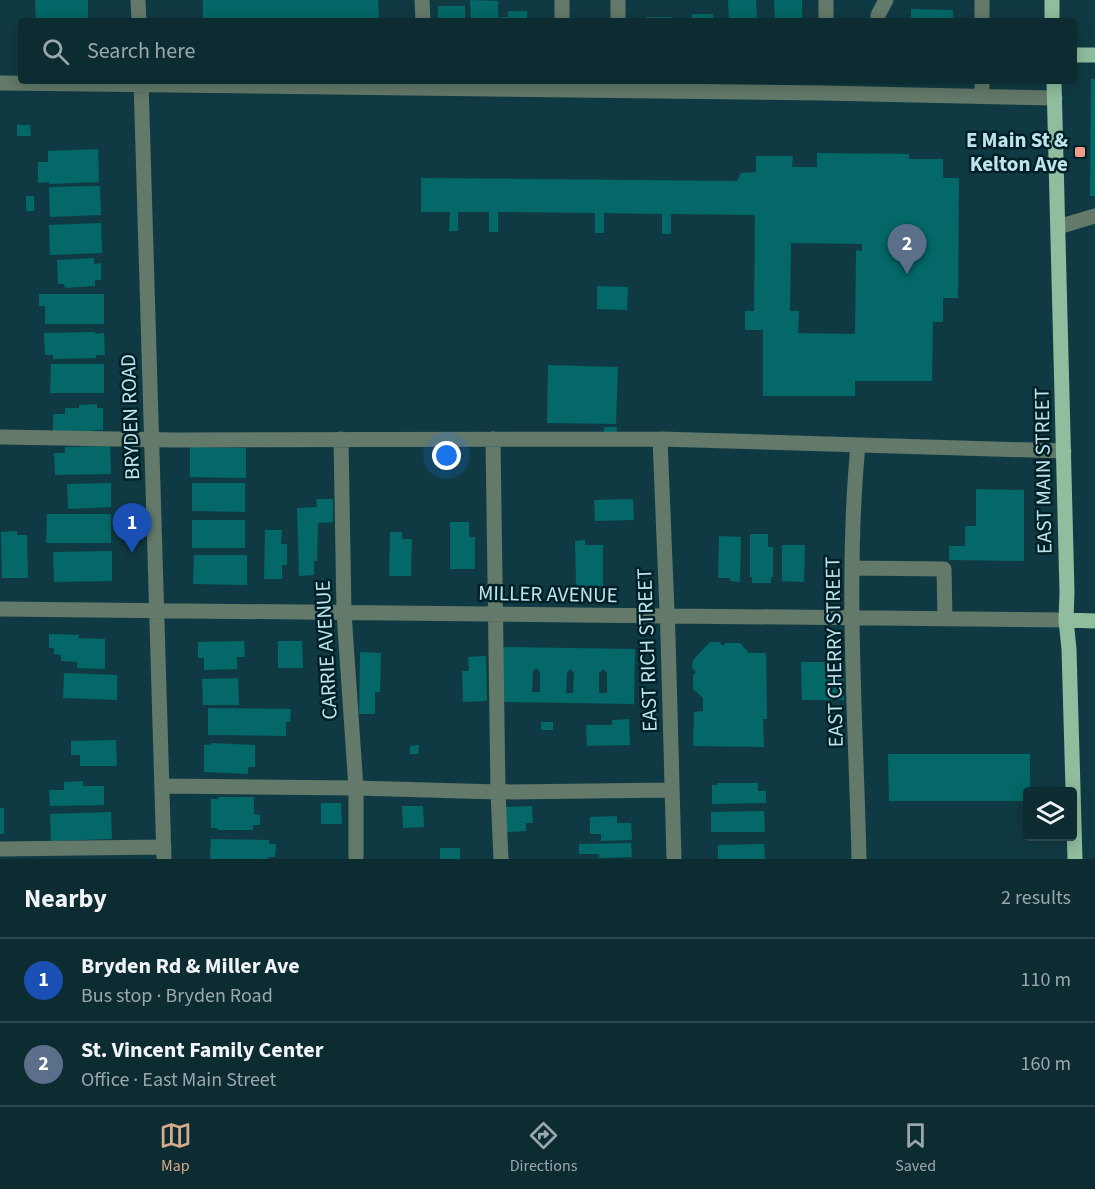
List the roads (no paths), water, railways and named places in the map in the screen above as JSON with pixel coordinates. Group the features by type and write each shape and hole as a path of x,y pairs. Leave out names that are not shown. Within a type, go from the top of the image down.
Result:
{"main road":[{"path":"1052,0 1052,18"},
{"path":"1077,55 1095,55"},
{"name":"EAST MAIN STREET","path":"1054,84 1066,620 1076,859"},
{"name":"MILLER AVENUE","path":"1066,620 1095,621"}],"street":[{"path":"138,0 139,18"},
{"path":"422,0 423,18"},
{"path":"562,0 562,18"},
{"path":"618,0 618,18"},
{"path":"826,0 826,18"},
{"path":"878,18 886,0"},
{"path":"982,0 982,18"},
{"path":"0,83 18,83"},
{"name":"BRYDEN ROAD","path":"141,84 164,853"},
{"path":"282,84 878,87 982,89 1054,98"},
{"path":"1058,227 1095,216"},
{"path":"0,437 152,440 660,439 1064,451"},
{"name":"CARRIE AVENUE","path":"341,439 344,613 356,788 356,859"},
{"path":"494,439 495,615 501,859"},
{"name":"EAST RICH STREET","path":"660,439 668,616 674,859"},
{"name":"EAST CHERRY STREET","path":"858,445 853,497 853,618 859,859"},
{"path":"853,568 944,569 945,619"},
{"name":"MILLER AVENUE","path":"0,609 1066,620"},
{"path":"162,786 498,792 672,790"},
{"path":"0,849 164,853"}],"place":[{"name":"E Main St & Kelton Ave","path":"1080,152"},
{"name":"St. Vincent Family Center","path":"907,274"},
{"name":"Bryden Rd & Miller Ave","path":"132,553"}]}
